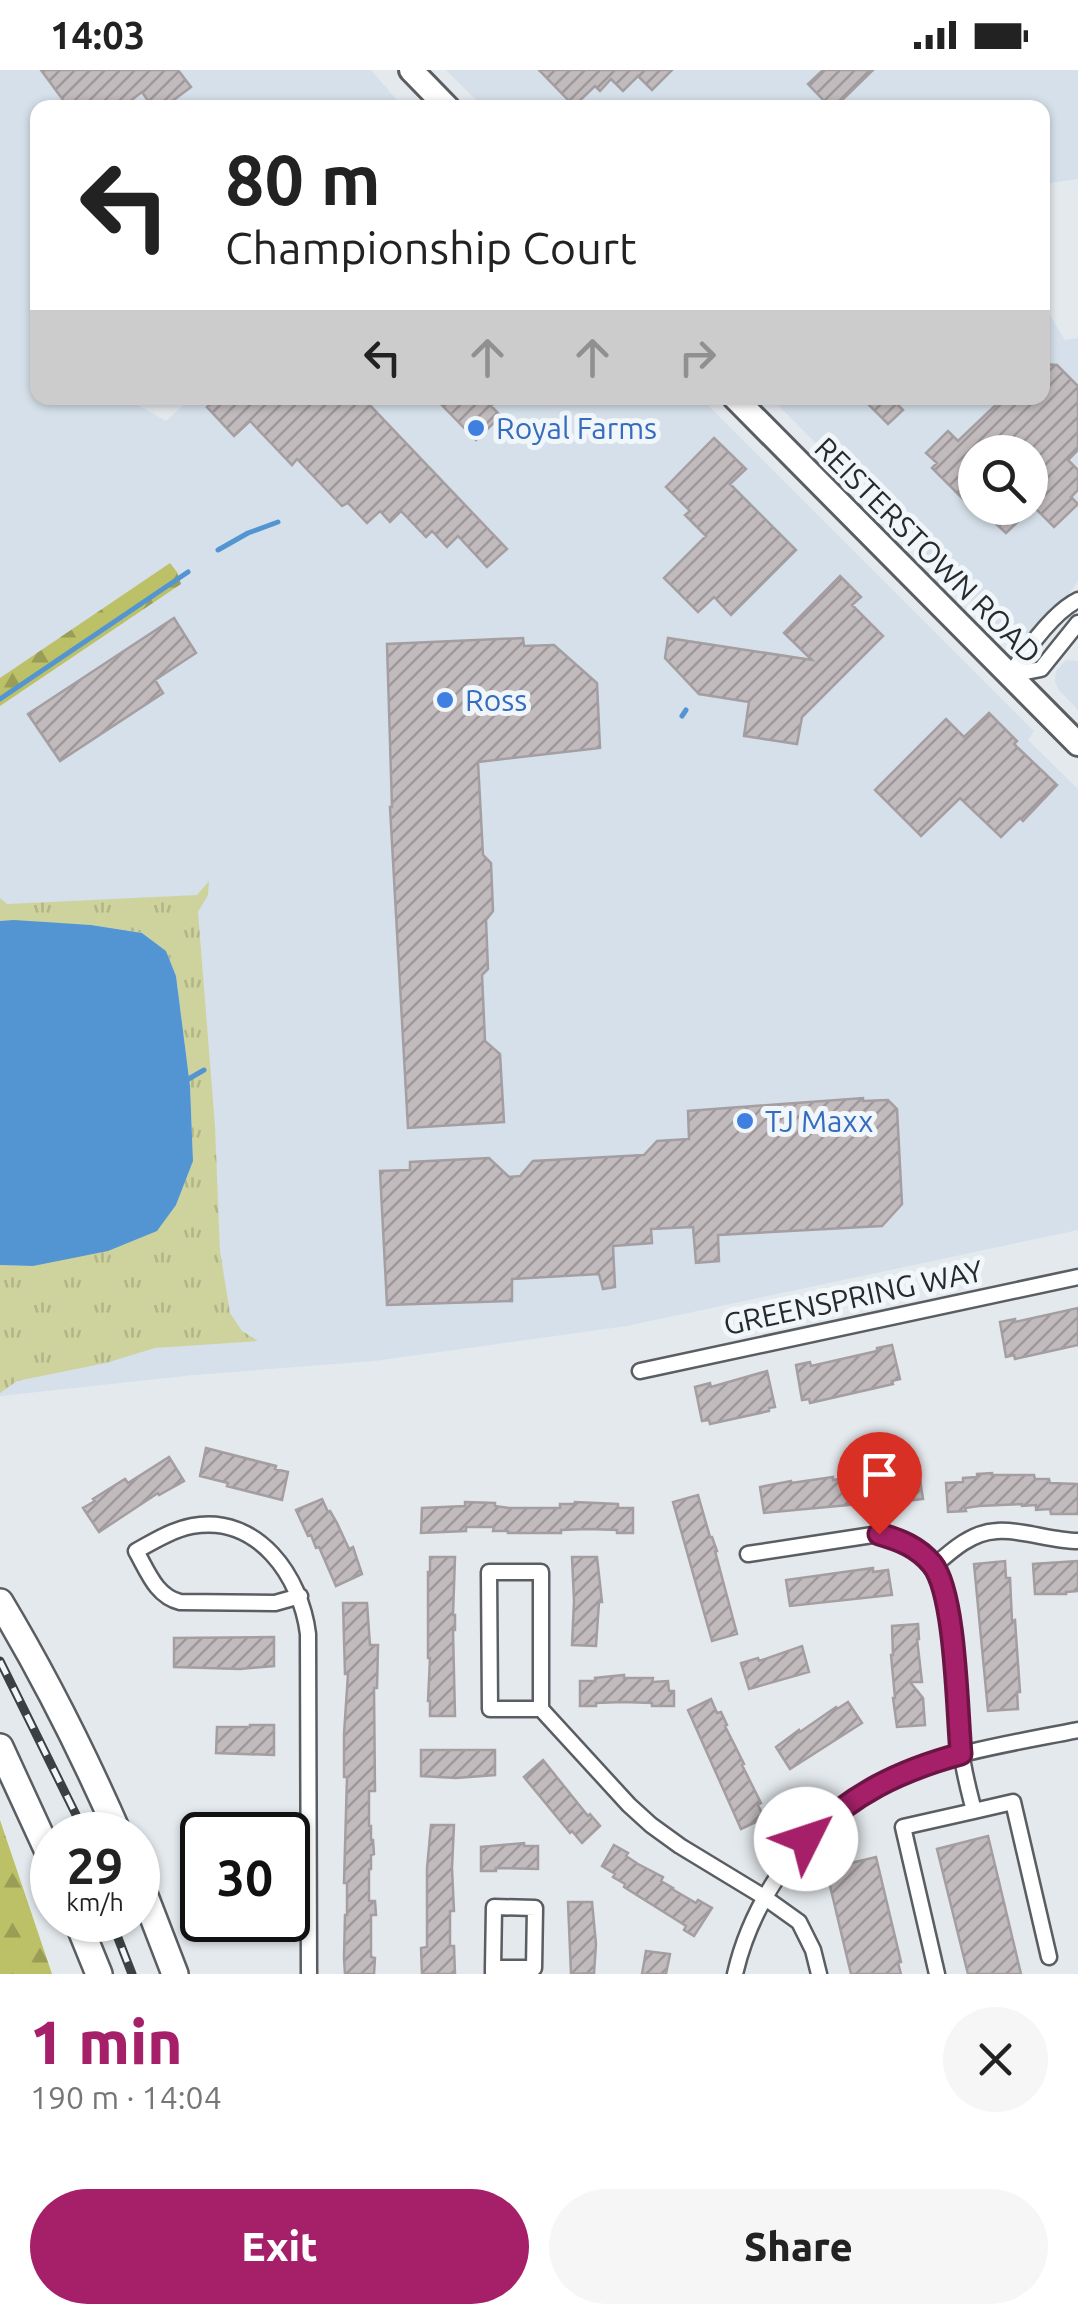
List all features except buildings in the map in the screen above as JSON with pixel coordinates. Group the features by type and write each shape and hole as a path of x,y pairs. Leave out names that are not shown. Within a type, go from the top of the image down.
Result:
{"highway":[{"path":"0,1602 67,1724 109,1812"},
{"path":"0,1747 30,1812"},
{"path":"160,1935 175,1974"},
{"path":"87,1942 99,1974"}],"main road":[{"path":"411,70 440,100"},
{"name":"REISTERSTOWN ROAD","path":"742,405 1078,744"}],"street":[{"path":"1010,675 1036,640 1068,605 1078,600"},
{"path":"1010,675 1041,669 1078,623"},
{"name":"GREENSPRING WAY","path":"640,1371 1078,1278"},
{"path":"300,1596 275,1603 168,1599 136,1551 189,1526 226,1526 246,1534 280,1560 300,1596 308,1634 309,1974"},
{"path":"934,1566 966,1542 999,1530 1078,1541"},
{"path":"748,1554 879,1534 915,1548 934,1566 950,1613 961,1754 974,1811"},
{"path":"541,1709 490,1710 490,1572 541,1572 541,1709 651,1825 800,1922 819,1974"},
{"path":"734,1974 764,1896 806,1839 846,1804 905,1771 961,1754 1078,1730"},
{"path":"937,1974 903,1827 1014,1802 1049,1957"},
{"path":"494,1907 535,1908 534,1968 493,1971 494,1907"}],"shaded area":[{"path":"0,70 371,70 397,100 30,100 30,405 138,405 166,421 183,405 708,405 1034,731 1028,740 1078,789 1078,1230 627,1326 374,1361 0,1396"},
{"path":"446,70 1078,70 1078,179 1050,183 1050,100 476,100"},
{"path":"1050,315 1065,340 1078,338 1078,581 1031,639 1017,642 778,405 1050,405"},
{"path":"1066,660 1078,661 1078,710 1055,681 1056,671"}],"green space":[{"path":"170,563 181,584 0,706 0,678"},
{"path":"209,881 208,895 198,912 215,1126 220,1251 230,1313 242,1331 258,1341 155,1348 106,1363 17,1381 0,1393 0,1265 33,1266 176,1205 193,1160 190,1086 176,976 166,951 142,933 91,925 0,921 0,898 7,904 197,895"},
{"path":"0,1820 30,1909 30,1942 41,1942 52,1974 0,1974"}],"water":[{"path":"0,921 142,933 166,951 176,976 190,1086 193,1161 176,1205 157,1231 108,1251 33,1266 0,1265"}],"waterway":[{"path":"218,550 278,522"},
{"path":"0,699 188,572"},
{"path":"682,716 686,710"},
{"path":"185,1081 204,1070"}],"railway":[{"path":"0,1661 75,1812"},
{"path":"120,1942 132,1974"}],"place":[{"name":"Royal Farms","path":"476,428"},
{"name":"Ross","path":"445,700"},
{"name":"TJ Maxx","path":"745,1121"}],"route":[{"path":"806,1839 838,1810 875,1786 905,1771 961,1754 950,1613 944,1588 934,1566 915,1548 879,1534"}]}
